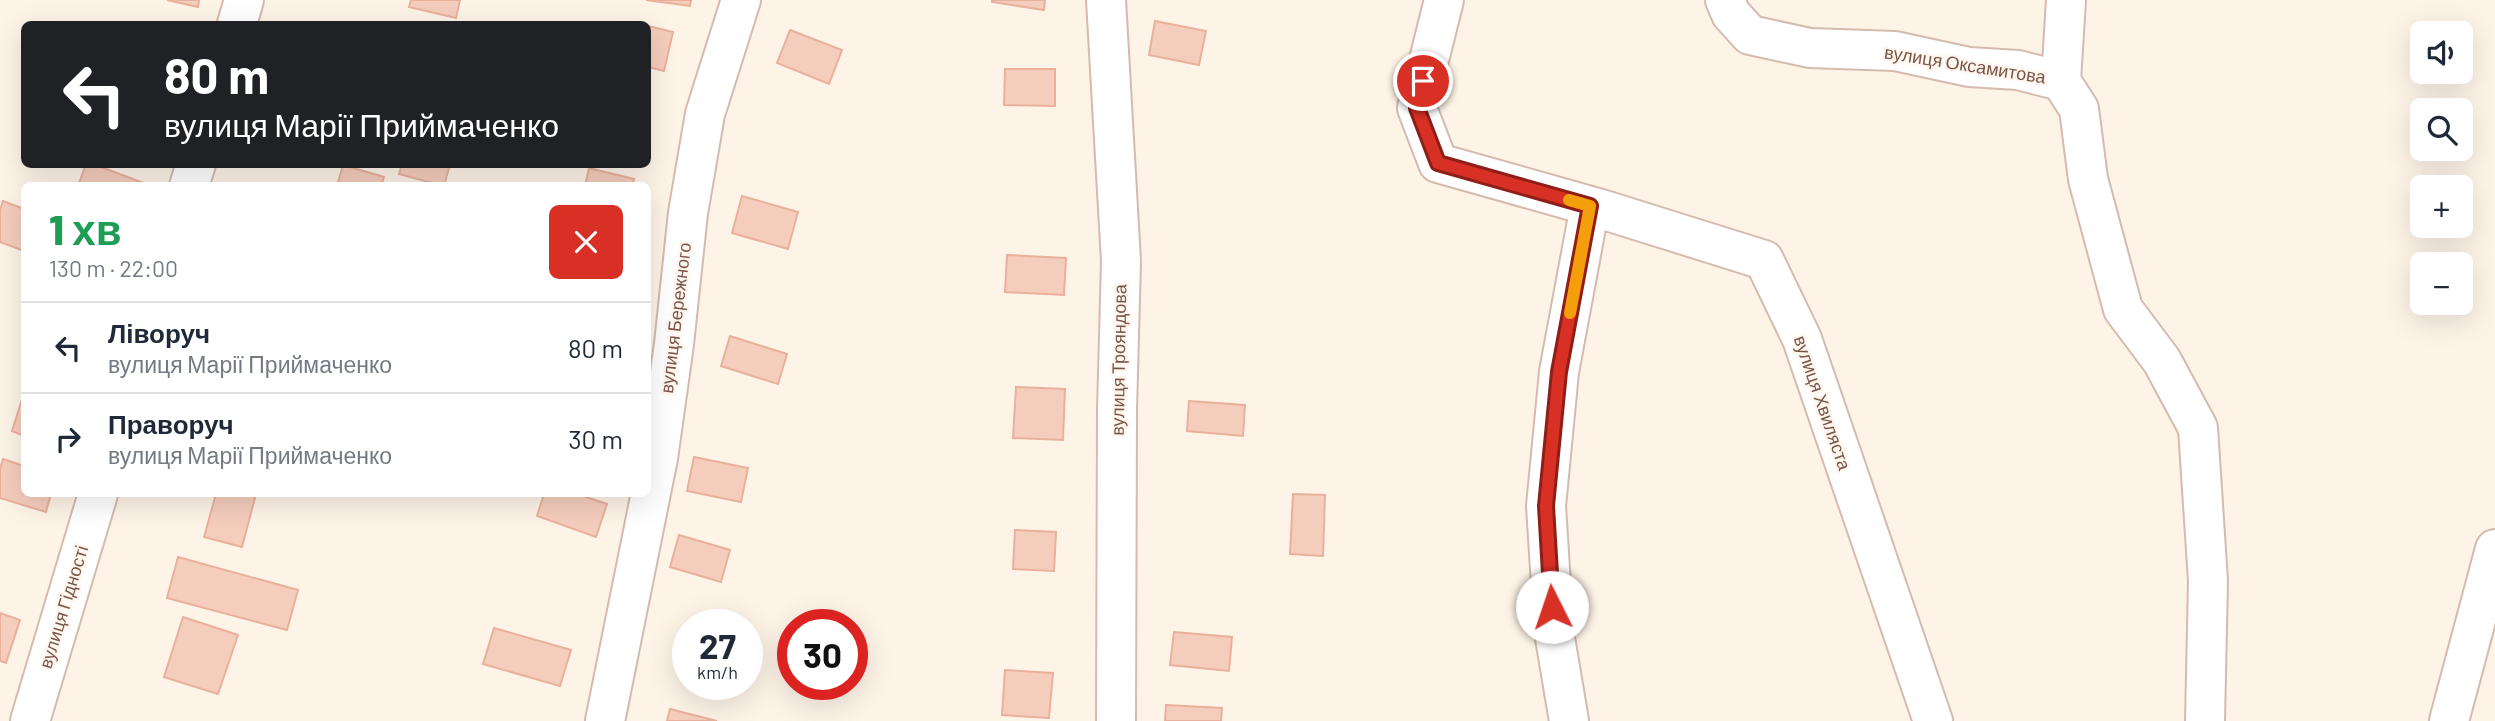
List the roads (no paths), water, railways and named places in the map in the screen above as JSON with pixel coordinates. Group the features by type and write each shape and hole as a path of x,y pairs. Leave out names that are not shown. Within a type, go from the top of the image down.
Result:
{"street":[{"path":"238,21 244,0"},
{"name":"вулиця Бережного","path":"651,493 674,344 688,214 705,114 741,0"},
{"name":"вулиця Трояндова","path":"1106,0 1121,261 1117,410 1116,721"},
{"name":"вулиця Хвиляста","path":"1444,0 1417,108 1438,163 1590,206 1763,260 1802,339 1933,721"},
{"name":"вулиця Оксамитова","path":"1726,0 1731,14 1750,35 1810,48 1895,51 1969,67 2018,70 2060,80 2066,0"},
{"path":"2060,80 2079,109 2088,178 2123,309 2162,361 2198,428 2208,580 2205,721"},
{"path":"1569,721 1554,632 1546,506 1559,372 1590,206"},
{"name":"вулиця Гідності","path":"30,721 97,497"},
{"name":"вулиця Бережного","path":"605,721 650,497"},
{"path":"2449,721 2495,549"}]}
